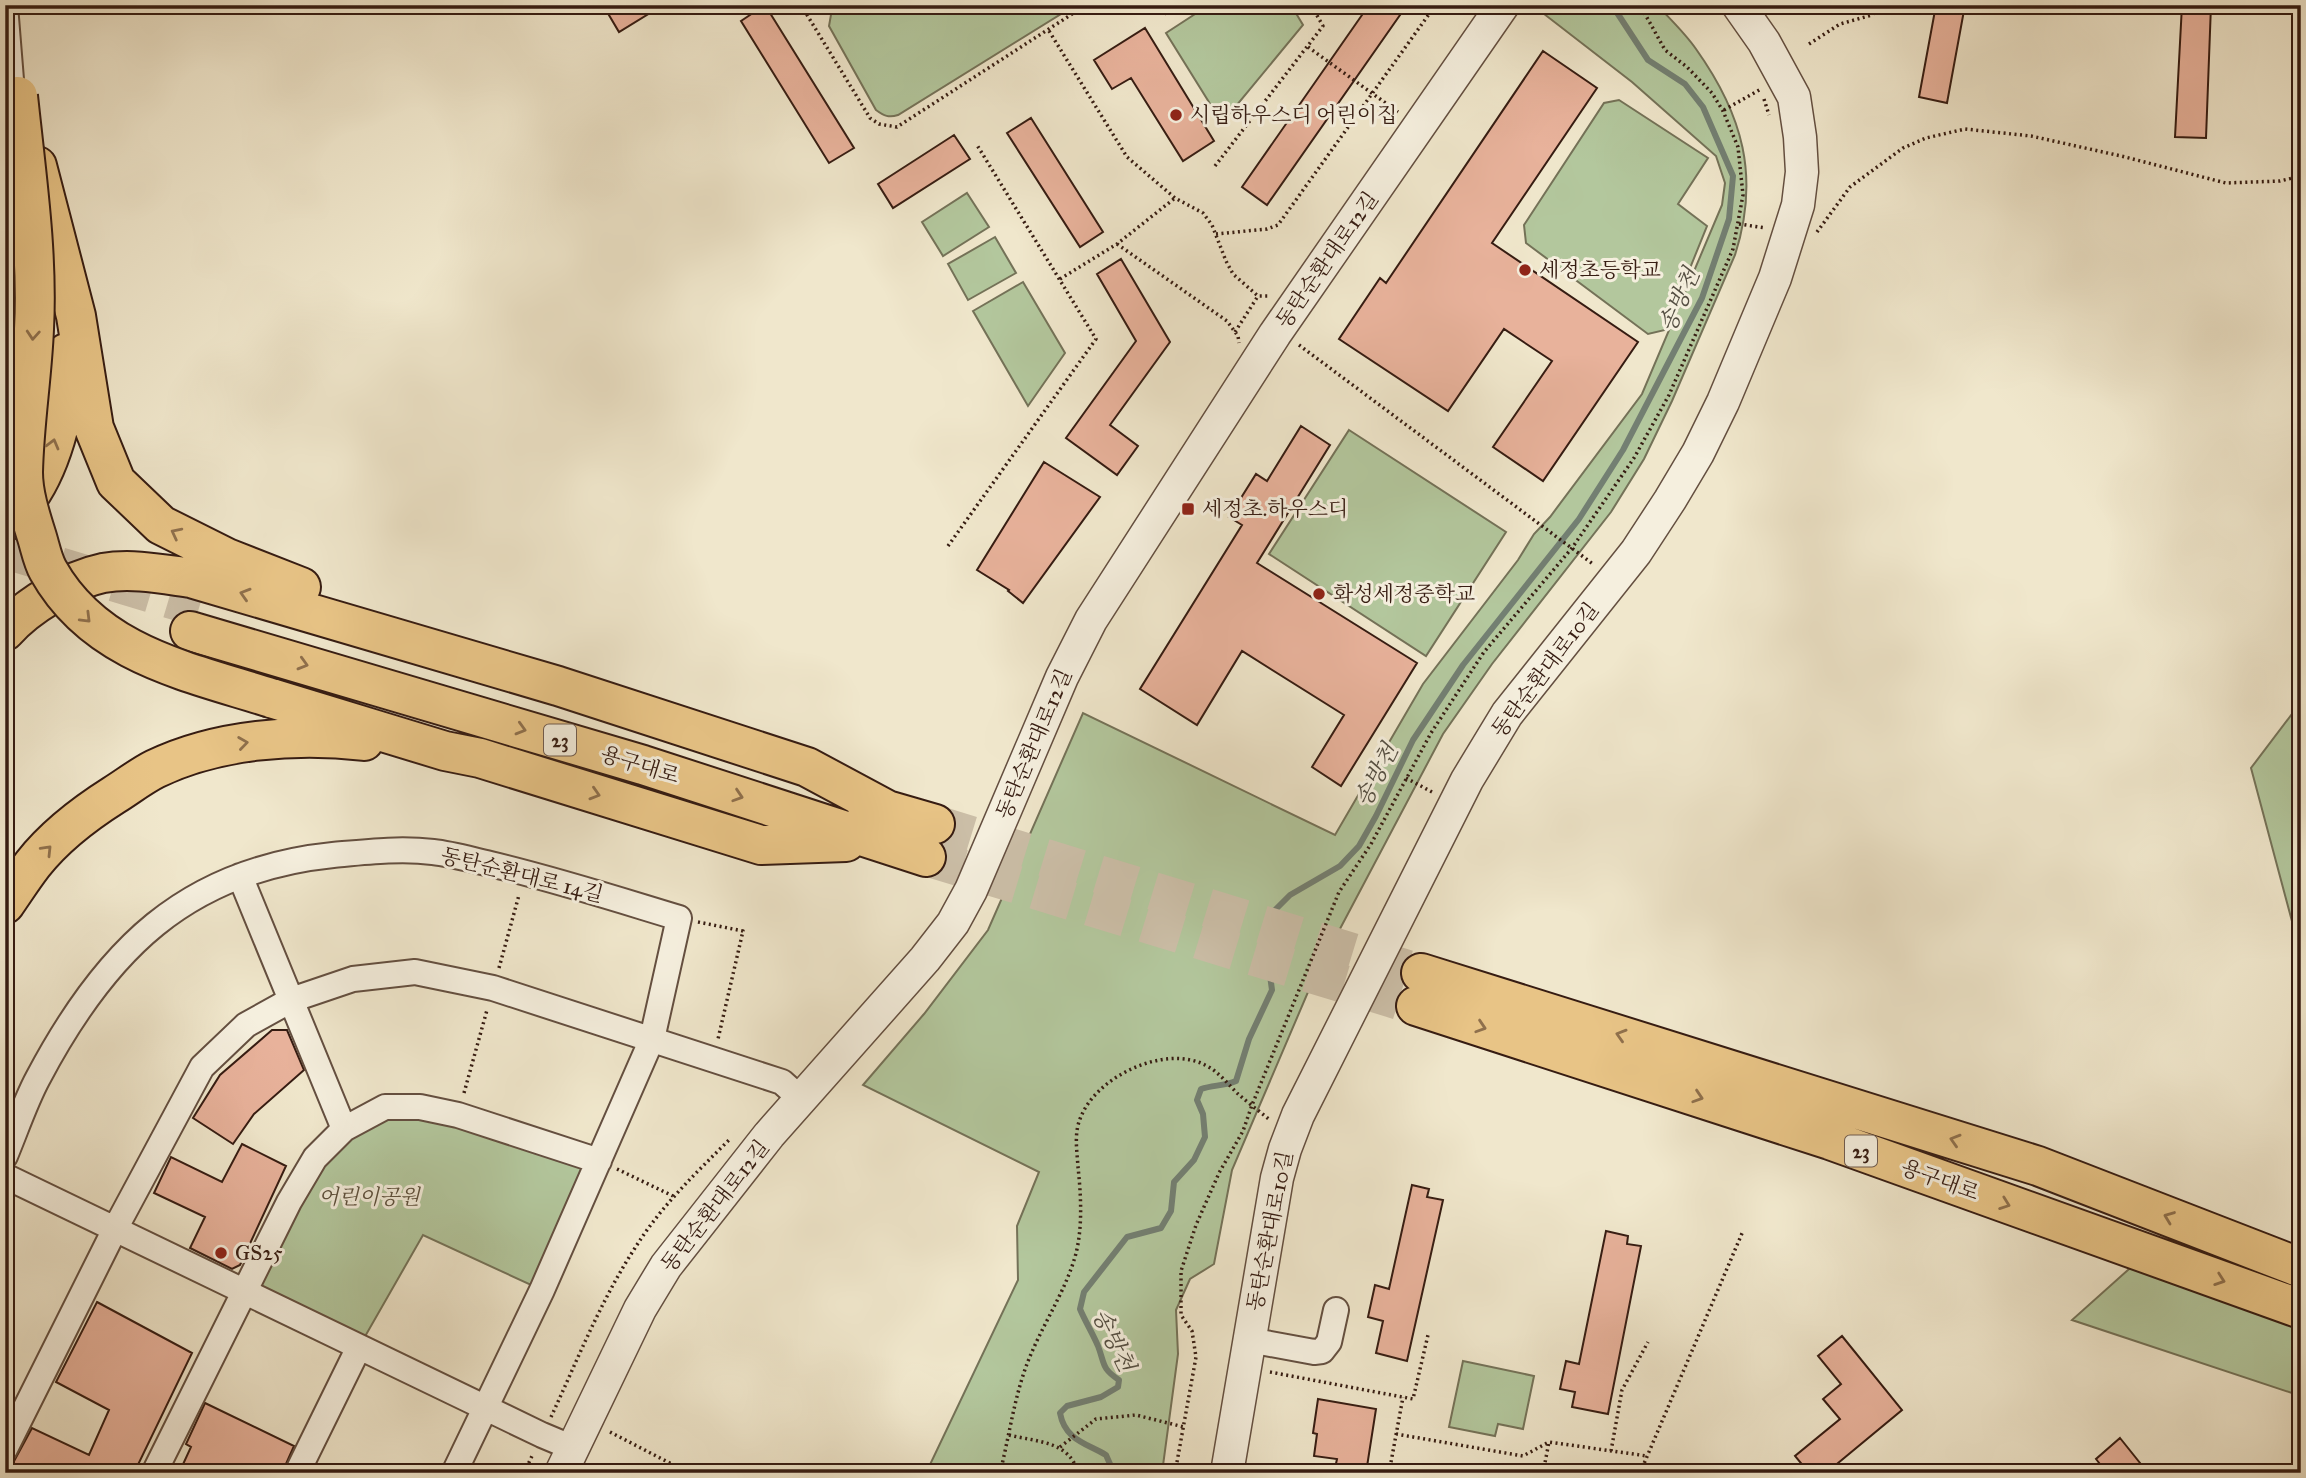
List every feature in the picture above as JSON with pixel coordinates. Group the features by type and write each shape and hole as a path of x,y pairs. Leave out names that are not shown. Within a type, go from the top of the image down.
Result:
{"highway":[{"path":"5,285 15,242 18,96"},
{"path":"5,522 27,499 48,463 62,409 67,362 60,306 18,96"},
{"path":"18,96 76,316 94,428 116,482 161,525 227,558 558,687"},
{"path":"18,96 33,251 34,327 23,475 29,510 46,567 66,599 95,628 132,651 186,671 446,751"},
{"path":"5,631 27,610 65,587 103,573 146,571 191,578 558,687 807,767 881,826"},
{"name":"용구대로","path":"195,619 930,841"},
{"path":"5,904 34,863 62,834 90,811 155,769 215,747 272,739 339,738 446,751 480,758 761,845 881,826"},
{"name":"용구대로","path":"2301,1268 2038,1166 1419,990 2301,1309"}],"street":[{"name":"동탄순환대로12길","path":"567,1460 640,1310 666,1266 769,1135 925,959 953,923 971,890 1062,677 1091,620 1275,334 1503,5"},
{"name":"동탄순환대로10길","path":"1227,1473 1277,1178 1298,1115 1467,780 1507,714 1636,552 1698,453 1723,402 1775,278 1798,205 1802,172 1794,97 1764,42 1729,12"},
{"name":"동탄순환대로 14길","path":"5,1156 38,1079 78,1011 106,973 147,930 190,898 240,876 303,858 377,850 433,852 526,872 679,918"},
{"path":"240,876 344,1129"},
{"path":"454,1473 542,1290 652,1039 679,918"},
{"path":"5,1449 115,1229 202,1067 246,1025 291,1000 353,979 415,972 493,988 652,1039 782,1082 802,1100"},
{"path":"154,1473 289,1202 315,1158 344,1129 385,1107 420,1107 470,1119 599,1161"},
{"path":"5,1176 485,1408 567,1460"},
{"path":"1250,1340 1314,1352 1322,1351 1329,1342 1336,1310"},
{"path":"297,1473 359,1347"}],"lane":[{"path":"11,5 18,96"}],"path":[{"path":"801,5 870,118 890,127 897,127 1086,5"},
{"path":"805,12 816,5"},
{"path":"1121,5 1170,14 1184,5"},
{"path":"1215,166 1323,26 1311,5"},
{"path":"1216,234 1267,229 1278,225 1432,10 1429,5"},
{"path":"1175,1473 1196,1357 1192,1331 1181,1315 1181,1271 1196,1225 1219,1173 1243,1131 1339,892 1371,844 1431,733 1484,652 1572,548 1634,458 1669,395 1733,249 1743,195 1738,147 1723,111 1712,93 1665,50 1640,5"},
{"path":"1707,5 1729,12"},
{"path":"1809,44 1840,24 1872,15 1882,5"},
{"path":"1049,31 1126,157 1175,198 1203,213 1212,225 1233,274 1258,296 1235,332"},
{"path":"1307,47 1400,113"},
{"path":"1758,80 1772,127"},
{"path":"1723,111 1761,89"},
{"path":"1813,236 1824,225 1850,187 1903,148 1926,138 1965,129 2031,135 2226,183 2280,181 2301,176"},
{"path":"948,546 1096,339 977,145"},
{"path":"1059,279 1117,244 1175,198"},
{"path":"1739,224 1769,228"},
{"path":"1117,244 1227,321 1240,340 1239,347"},
{"path":"1298,344 1593,564"},
{"path":"1587,573 1600,555"},
{"path":"1406,778 1433,792"},
{"path":"679,918 743,931 713,1060"},
{"path":"1000,1473 1031,1354 1060,1296 1075,1257 1080,1231 1079,1168 1075,1149 1080,1119 1094,1097 1117,1076 1142,1065 1185,1058 1205,1065 1220,1075 1272,1123 1278,1110"},
{"path":"599,1161 673,1196"},
{"path":"1640,1473 1743,1231"},
{"path":"1268,1372 1413,1399 1428,1335"},
{"path":"1611,1451 1622,1390 1648,1342"},
{"path":"1389,1473 1403,1397"},
{"path":"1060,1447 1096,1419 1136,1415 1184,1427"},
{"path":"606,1430 689,1473"},
{"path":"1396,1434 1523,1456 1549,1442 1647,1457"},
{"path":"1009,1435 1060,1447 1075,1460 1078,1473"},
{"path":"1543,1473 1549,1442"},
{"path":"524,1473 529,1462"}],"green space":[{"path":"837,5 1071,5 1069,9 898,115 892,116 876,110 829,26 832,9"},
{"path":"1209,5 1291,5 1303,25 1222,123 1166,33"},
{"path":"1657,5 1692,43 1725,98 1736,123 1742,148 1746,199 1735,255 1644,459 1611,512 1492,664 1443,734 1314,978 1232,1170 1214,1264 1190,1279 1176,1310 1178,1354 1162,1473 926,1473 1018,1280 1017,1226 1039,1172 863,1085 924,1014 988,930 1083,713 1335,835 1423,684 1642,394 1722,205 1725,183 1716,156 1632,82 1535,7"},
{"path":"1619,100 1708,158 1678,204 1707,226 1665,330 1648,334 1526,243 1524,225 1604,103"},
{"path":"967,193 989,227 943,256 922,222"},
{"path":"995,237 1016,273 968,300 948,264"},
{"path":"1023,282 1065,353 1028,406 973,311"},
{"path":"1349,430 1506,532 1426,656 1269,554"},
{"path":"2301,702 2301,955 2251,768"},
{"name":"어린이공원","path":"385,1107 599,1161 542,1290 423,1235 359,1347 245,1292 315,1158"},
{"path":"2138,1261 2301,1328 2301,1396 2072,1320"},
{"path":"1463,1361 1534,1376 1523,1429 1498,1424 1495,1436 1449,1427"}],"building":[{"path":"603,5 663,5 619,32"},
{"path":"765,5 854,148 829,163 741,21"},
{"path":"1369,5 1407,5 1267,205 1242,187"},
{"path":"1936,5 1965,5 1947,103 1919,97"},
{"path":"2182,5 2211,5 2206,138 2175,137"},
{"name":"시립하우스디 어린이집","path":"1145,28 1214,141 1183,161 1131,78 1112,89 1094,60"},
{"path":"1543,51 1597,88 1492,243 1638,342 1543,481 1493,447 1552,361 1504,329 1448,411 1339,339 1380,278 1386,283"},
{"path":"1031,118 1103,232 1080,247 1007,133"},
{"path":"954,135 970,159 893,208 878,184"},
{"path":"1121,259 1170,342 1110,425 1138,446 1117,475 1066,438 1136,341 1097,274"},
{"path":"1301,426 1330,445 1257,563 1417,663 1341,786 1312,767 1344,715 1242,651 1197,725 1140,689 1242,525 1229,517 1256,474 1267,481"},
{"path":"1044,462 1100,497 1023,603 1009,590 977,570"},
{"path":"272,1030 287,1030 304,1070 254,1114 233,1144 193,1118 220,1075"},
{"path":"242,1144 286,1166 240,1265 232,1269 190,1248 205,1217 154,1193 171,1157 222,1182"},
{"path":"1412,1185 1429,1189 1427,1197 1443,1200 1407,1361 1376,1353 1383,1321 1368,1317 1375,1285 1389,1289"},
{"path":"1606,1231 1628,1236 1627,1244 1641,1246 1608,1414 1572,1407 1575,1392 1560,1389 1566,1361 1579,1364"},
{"path":"97,1302 192,1353 134,1473 17,1473 13,1463 32,1428 89,1455 109,1410 56,1382"},
{"path":"1842,1336 1902,1410 1826,1473 1809,1473 1795,1456 1840,1419 1823,1399 1841,1384 1818,1356"},
{"path":"1318,1399 1376,1409 1366,1473 1334,1473 1337,1459 1314,1456 1317,1434 1313,1433"},
{"path":"205,1403 294,1446 282,1473 179,1473 191,1447 186,1444"},
{"path":"2120,1438 2148,1473 2107,1473 2096,1459"}],"waterway":[{"name":"송방천","path":"1093,1473 1102,1471 1110,1464 1106,1455 1071,1435 1060,1413 1067,1406 1101,1397 1118,1387 1119,1380 1104,1365 1080,1309 1084,1292 1127,1237 1161,1228 1171,1211 1174,1182 1194,1160 1205,1137 1203,1114 1197,1100 1201,1089 1236,1081 1249,1039 1272,990 1267,953 1274,911 1290,895 1340,866 1359,846 1413,740 1463,665 1579,519 1623,450 1702,298 1729,219 1733,176 1703,107 1685,84 1648,60 1612,5"},
{"name":"송방천","path":"1074,1473 1087,1473"}],"tunnel":[{"path":"5,550 199,608"},
{"path":"935,824 1421,973"},
{"path":"926,857 1416,1006"}],"place":[{"name":"시립하우스디 어린이집","path":"1176,115"},
{"name":"세정초등학교","path":"1525,270"},
{"name":"세정초.하우스디","path":"1188,509"},
{"name":"화성세정중학교","path":"1319,594"},
{"name":"GS25","path":"221,1253"}]}
